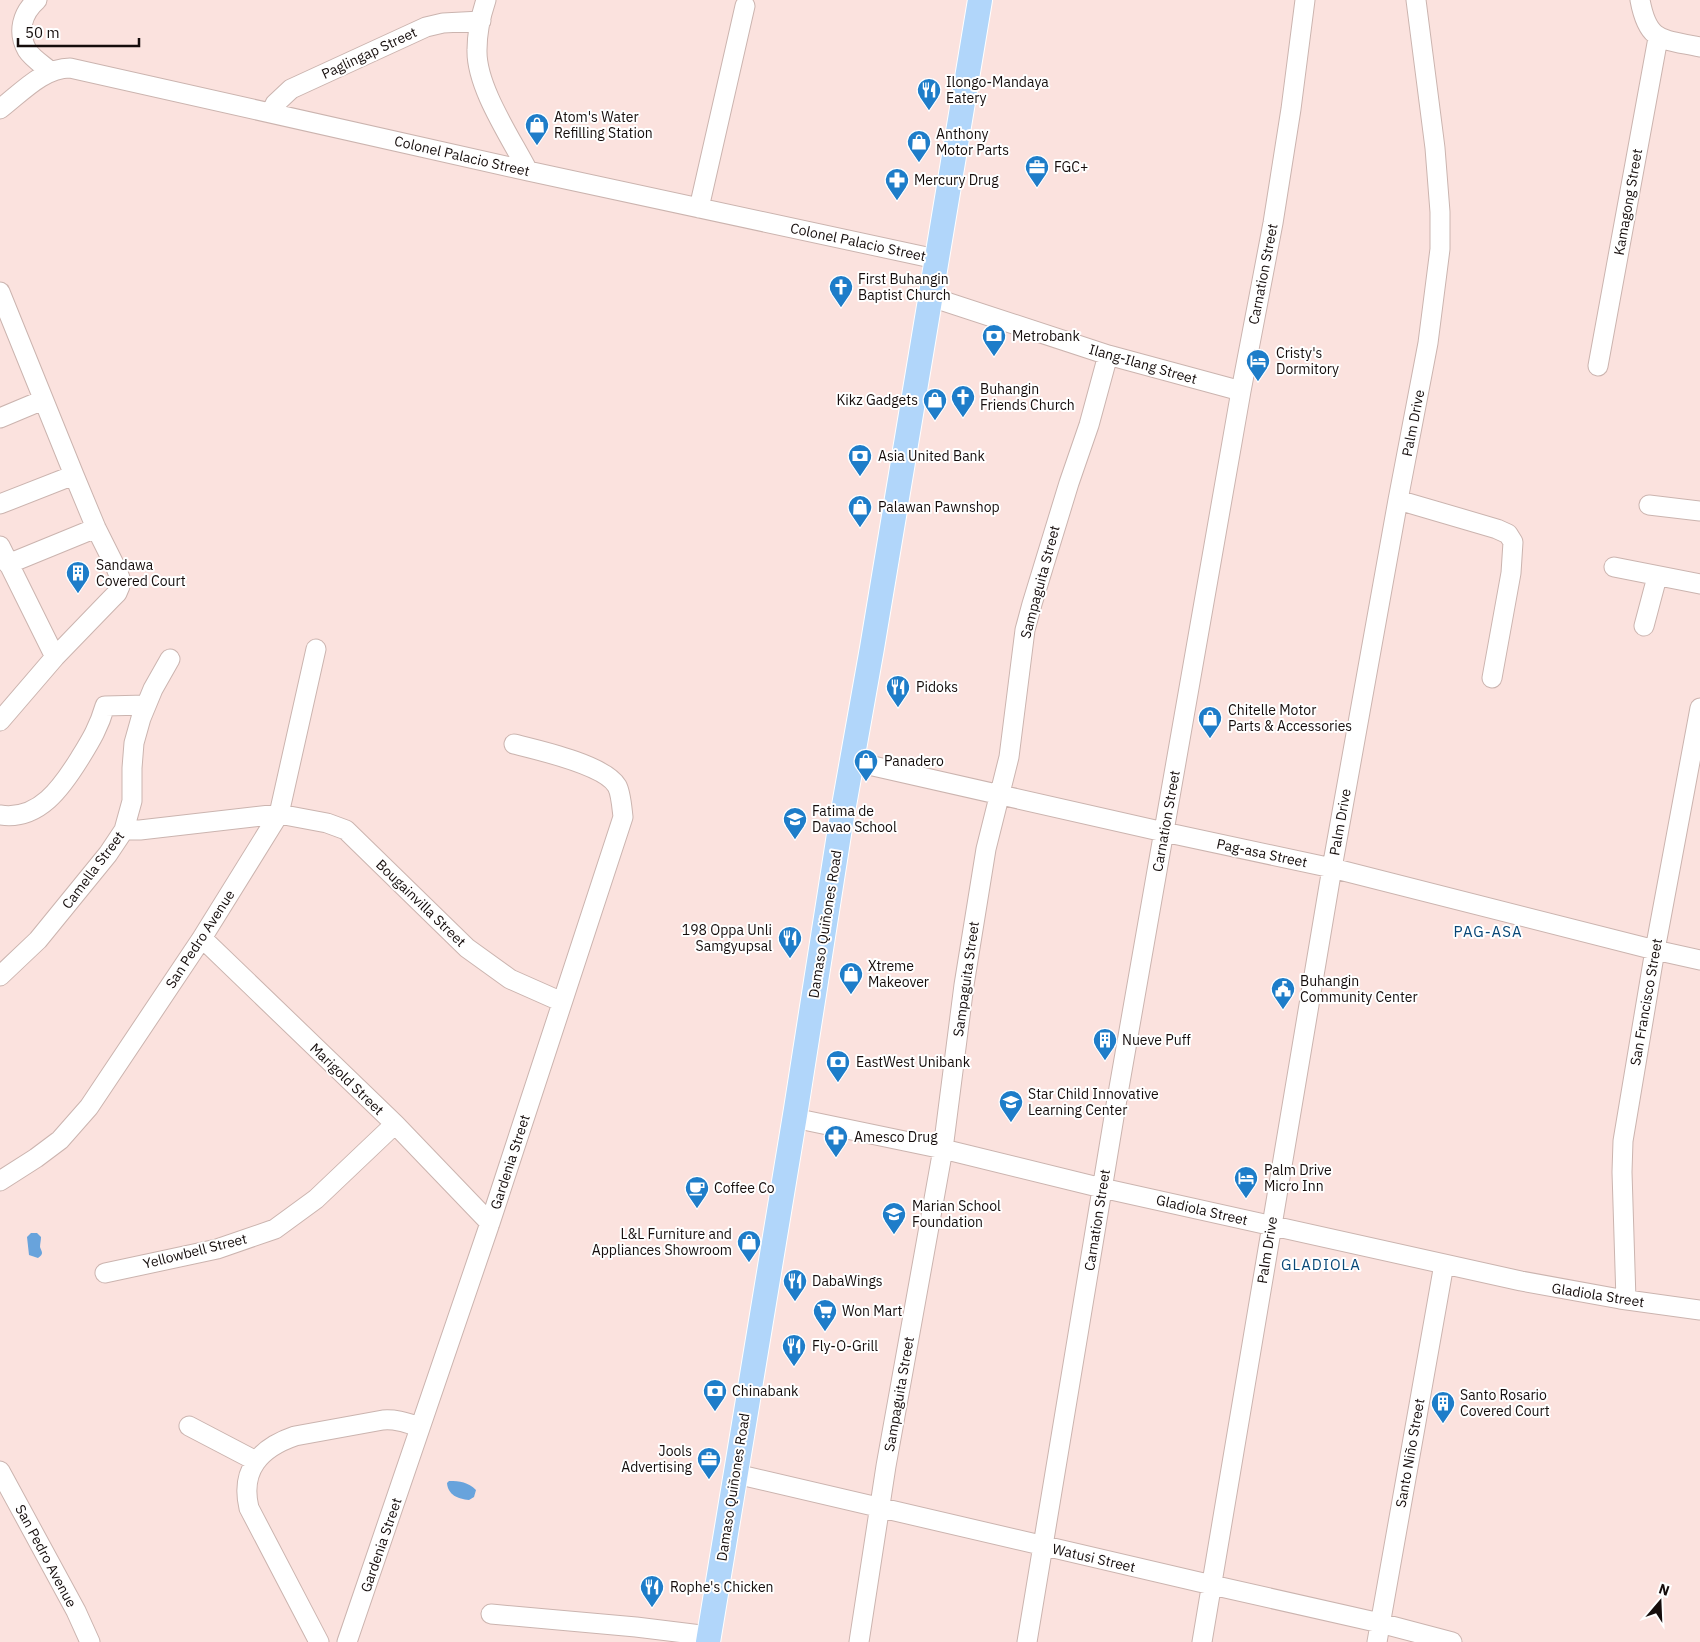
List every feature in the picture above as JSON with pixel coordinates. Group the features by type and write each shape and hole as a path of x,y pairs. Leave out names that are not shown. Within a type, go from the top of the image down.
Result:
{"main road":[{"name":"Damaso Quiñones Road","path":"708,1639 851,761 980,0"}],"street":[{"path":"0,109 50,71 28,51 21,29 23,18 30,5 37,0"},
{"path":"486,0 480,21 476,50 479,71 486,92 528,170"},
{"name":"Carnation Street","path":"1028,1642 1102,1188 1277,194 1305,0"},
{"name":"Palm Drive","path":"1202,1642 1332,868 1428,343 1440,249 1438,182 1416,0"},
{"path":"1640,0 1642,15 1649,28 1658,38 1700,47"},
{"path":"699,208 746,6"},
{"name":"Paglingap Street","path":"271,113 282,96 291,89 426,27 452,22 480,21"},
{"name":"Kamagong Street","path":"1598,366 1658,38"},
{"name":"Colonel Palacio Street","path":"50,71 70,68 699,208 936,258"},
{"path":"0,292 96,528 120,578 120,586 111,599 55,658 0,721"},
{"name":"Ilang-Ilang Street","path":"931,297 1108,355 1241,391"},
{"name":"Sampaguita Street","path":"859,1642 879,1507 943,1149 964,985 986,849 1009,758 1021,657 1032,604 1089,425 1108,355"},
{"path":"0,418 43,400"},
{"path":"0,504 74,475"},
{"path":"1398,500 1497,529 1508,534 1513,542 1511,573 1492,678"},
{"path":"1648,505 1700,511"},
{"path":"8,564 96,528"},
{"path":"0,546 55,658"},
{"path":"1614,567 1656,577 1700,584"},
{"path":"1644,626 1656,577"},
{"name":"San Pedro Avenue","path":"0,1181 60,1140 90,1107 202,938 279,814 316,649"},
{"name":"Camella Street","path":"0,976 38,940 108,854 124,830 132,801 134,743 146,705 170,659"},
{"path":"0,815 9,817 26,814 50,799 64,784 99,726 105,706 146,705"},
{"name":"San Francisco Street","path":"1626,1300 1622,1172 1623,1141 1655,950 1700,708"},
{"name":"Gardenia Street","path":"348,1642 490,1223 623,817 617,786 602,773 572,760 514,744"},
{"name":"Pag-asa Street","path":"851,761 1332,868 1700,960"},
{"name":"Bougainvilla Street","path":"124,830 140,830 279,814 327,823 346,830 467,948 510,979 562,1002"},
{"name":"Marigold Street","path":"202,938 395,1124 490,1223"},
{"name":"Gladiola Street","path":"794,1118 943,1149 1102,1188 1566,1290 1700,1310"},
{"name":"Yellowbell Street","path":"106,1273 218,1249 275,1229 316,1199 395,1124"},
{"name":"Santo Niño Street","path":"1377,1642 1444,1264"},
{"path":"319,1642 249,1508 246,1484 250,1472 256,1461 275,1445 295,1436 384,1420 394,1420 420,1427"},
{"path":"189,1426 256,1461"},
{"name":"San Pedro Avenue","path":"0,1471 76,1610 90,1642"},
{"name":"Watusi Street","path":"736,1474 1380,1623 1452,1642"},
{"path":"490,1614 636,1627 708,1639"}],"water":[{"path":"31,1233 37,1233 41,1237 40,1247 42,1253 38,1258 29,1255 27,1237"},
{"path":"449,1481 470,1485 476,1490 474,1497 469,1500 454,1496 449,1491 447,1483"}],"place":[{"name":"Ilongo-Mandaya Eatery","path":"929,111"},
{"name":"Atom's Water Refilling Station","path":"537,146"},
{"name":"Anthony Motor Parts","path":"919,163"},
{"name":"FGC+","path":"1037,188"},
{"name":"Mercury Drug","path":"897,201"},
{"name":"First Buhangin Baptist Church","path":"841,308"},
{"name":"Metrobank","path":"994,357"},
{"name":"Cristy's Dormitory","path":"1258,382"},
{"name":"Buhangin Friends Church","path":"963,418"},
{"name":"Kikz Gadgets","path":"935,421"},
{"name":"Asia United Bank","path":"860,477"},
{"name":"Palawan Pawnshop","path":"860,528"},
{"name":"Sandawa Covered Court","path":"78,594"},
{"name":"Pidoks","path":"898,708"},
{"name":"Chitelle Motor Parts & Accessories","path":"1210,739"},
{"name":"Panadero","path":"866,782"},
{"name":"Fatima de Davao School","path":"795,840"},
{"name":"198 Oppa Unli Samgyupsal","path":"790,959"},
{"name":"Xtreme Makeover","path":"851,995"},
{"name":"Buhangin Community Center","path":"1283,1010"},
{"name":"Nueve Puff","path":"1105,1061"},
{"name":"EastWest Unibank","path":"838,1083"},
{"name":"Star Child Innovative Learning Center","path":"1011,1123"},
{"name":"Amesco Drug","path":"836,1158"},
{"name":"Palm Drive Micro Inn","path":"1246,1199"},
{"name":"Coffee Co","path":"697,1209"},
{"name":"Marian School Foundation","path":"894,1235"},
{"name":"L&L Furniture and Appliances Showroom","path":"749,1263"},
{"name":"DabaWings","path":"795,1302"},
{"name":"Won Mart","path":"825,1332"},
{"name":"Fly-O-Grill","path":"794,1367"},
{"name":"Chinabank","path":"715,1412"},
{"name":"Santo Rosario Covered Court","path":"1443,1424"},
{"name":"Jools Advertising","path":"709,1480"},
{"name":"Rophe's Chicken","path":"652,1608"}],"district":[{"name":"PAG-ASA","path":"1488,931"},
{"name":"GLADIOLA","path":"1321,1264"}]}
